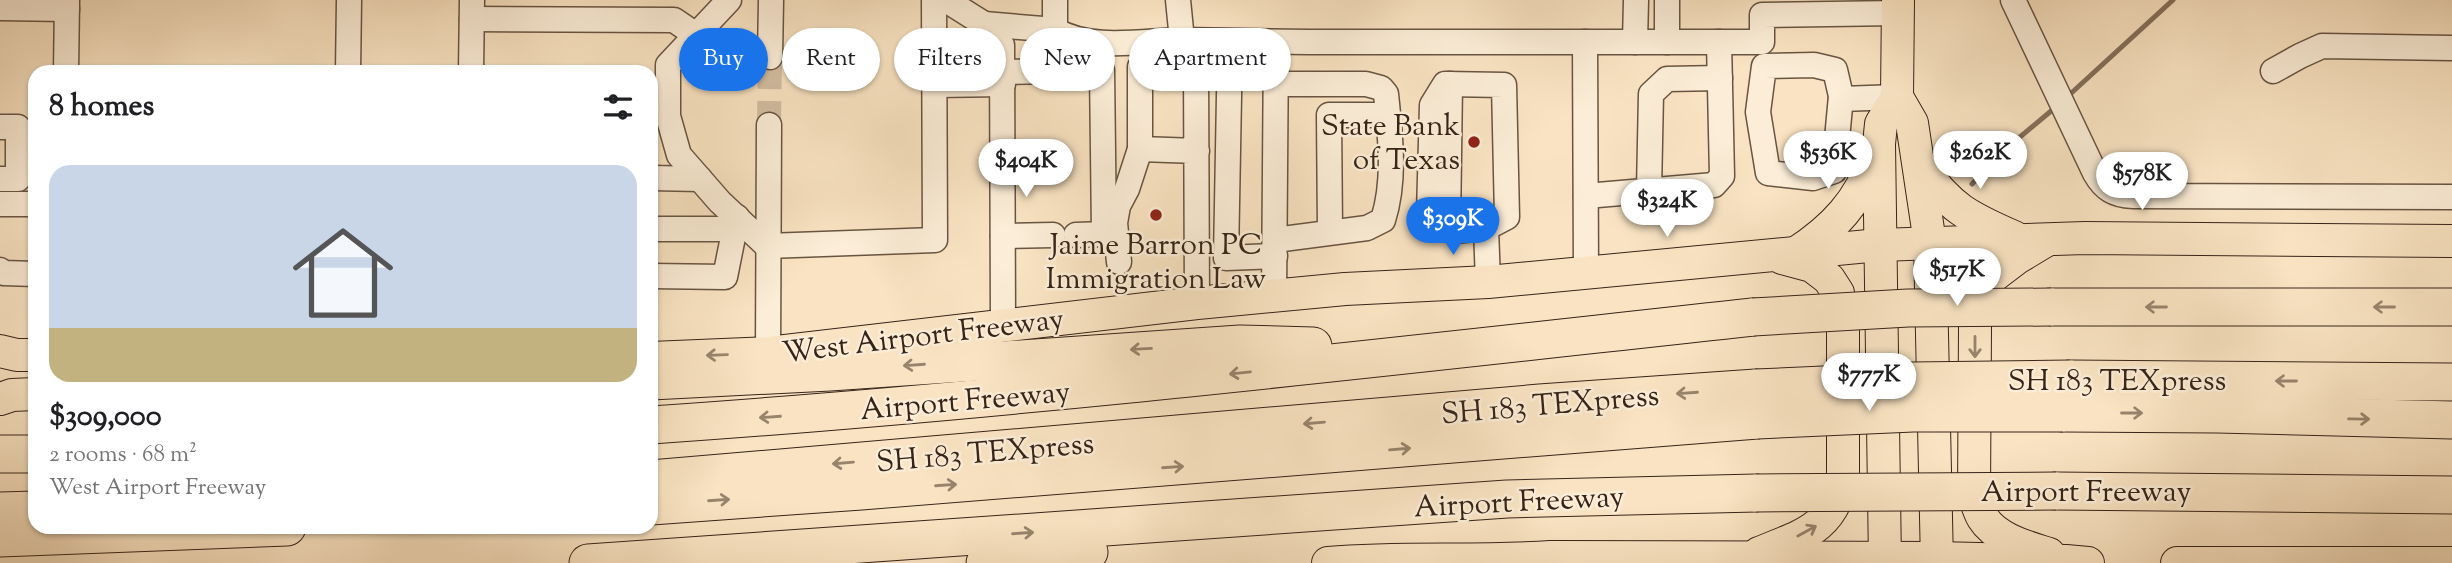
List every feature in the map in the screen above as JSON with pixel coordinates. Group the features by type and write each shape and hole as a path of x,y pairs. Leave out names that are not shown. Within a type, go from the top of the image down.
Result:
{"highway":[{"name":"Airport Freeway","path":"658,425 1007,396 1753,317 1908,308 2452,307"},
{"path":"658,381 830,372 1240,344 1454,350"},
{"name":"SH 183 TEXpress","path":"658,506 903,488 1756,404 1912,381 2217,414 2452,420"},
{"name":"SH 183 TEXpress","path":"2067,396 2452,382"},
{"name":"SH 183 TEXpress","path":"658,478 1527,405 1756,404"},
{"name":"Airport Freeway","path":"588,563 1507,499 1756,493 2056,491 2452,495"},
{"path":"2410,494 2452,502"},
{"path":"985,563 1401,525 1507,499"}],"main road":[{"path":"1885,561 1879,144 1881,124 1897,97 1898,7"},
{"path":"1897,97 1912,123 1930,243 1937,561"},
{"path":"1785,254 1826,231 1840,218 1858,195 1879,144"},
{"path":"1919,165 1938,191 1954,206 1982,223 2035,239 2017,258 1992,277 1979,296 1975,326 1975,496 1983,519 1996,531 2022,545 2074,562"},
{"name":"West Airport Freeway","path":"658,358 768,353 1197,303 1345,289 1488,282 1879,245 2035,239 2270,238 2452,241"},
{"path":"1745,559 1808,532 1826,519 1839,499 1843,478 1843,321 1838,293 1829,279 1785,254"},
{"path":"0,351 28,355"},
{"path":"0,367 28,367"},
{"path":"0,398 28,394"},
{"path":"1328,563 1379,559 2074,562"},
{"path":"2177,563 2452,563"}],"street":[{"path":"348,65 349,0"},
{"path":"702,28 729,0"},
{"path":"770,57 771,0"},
{"path":"934,0 934,28"},
{"path":"946,0 987,28"},
{"path":"1055,0 1055,28"},
{"path":"1178,0 1181,28"},
{"path":"1635,41 1636,0"},
{"path":"1667,0 1667,41"},
{"path":"2013,0 2101,183 2110,191 2121,195 2452,197"},
{"path":"0,8 67,4 66,65"},
{"path":"1291,42 1762,42 1762,7 1898,7"},
{"path":"471,65 472,10 674,20 687,28"},
{"path":"984,24 1031,28"},
{"path":"1585,41 1586,273"},
{"path":"1586,196 1714,185 1722,176 1719,41"},
{"path":"2273,71 2322,46 2452,48"},
{"path":"679,54 662,73 668,116 679,155 735,223 768,246 935,240 935,91"},
{"path":"1814,65 1835,69 1841,99 1834,171 1813,178 1768,173 1758,113 1764,66 1814,65"},
{"path":"1649,190 1651,94 1667,79 1720,78"},
{"path":"1229,91 1226,258 1275,248 1330,232 1367,228 1383,220 1388,206 1391,141 1386,94 1381,88 1366,84 1291,85"},
{"path":"1445,84 1504,85 1507,217 1486,228 1454,231 1429,213 1432,105 1445,84"},
{"path":"1003,91 1003,326"},
{"path":"1003,236 1104,234 1102,91"},
{"path":"1118,262 1115,223 1118,206 1127,189 1140,149 1140,91"},
{"path":"1196,91 1197,303"},
{"path":"1275,297 1276,91"},
{"path":"1841,99 1897,97"},
{"path":"1330,232 1329,115 1388,115"},
{"path":"768,353 769,125"},
{"path":"0,127 18,127 18,179 0,178"},
{"path":"1140,149 1197,150"},
{"path":"658,178 700,178"},
{"path":"0,204 28,204"},
{"path":"658,228 735,223"},
{"path":"658,276 724,276 735,223"},
{"path":"1486,228 1488,282"},
{"path":"0,270 4,273 28,274"}],"waterway":[{"path":"2067,97 2173,0"},
{"path":"1972,184 2002,152 2057,106"}],"tunnel":[{"path":"769,125 770,57"}],"place":[{"name":"State Bank of Texas","path":"1474,142"},
{"name":"Jaime Barron PC Immigration Law","path":"1156,215"}]}
